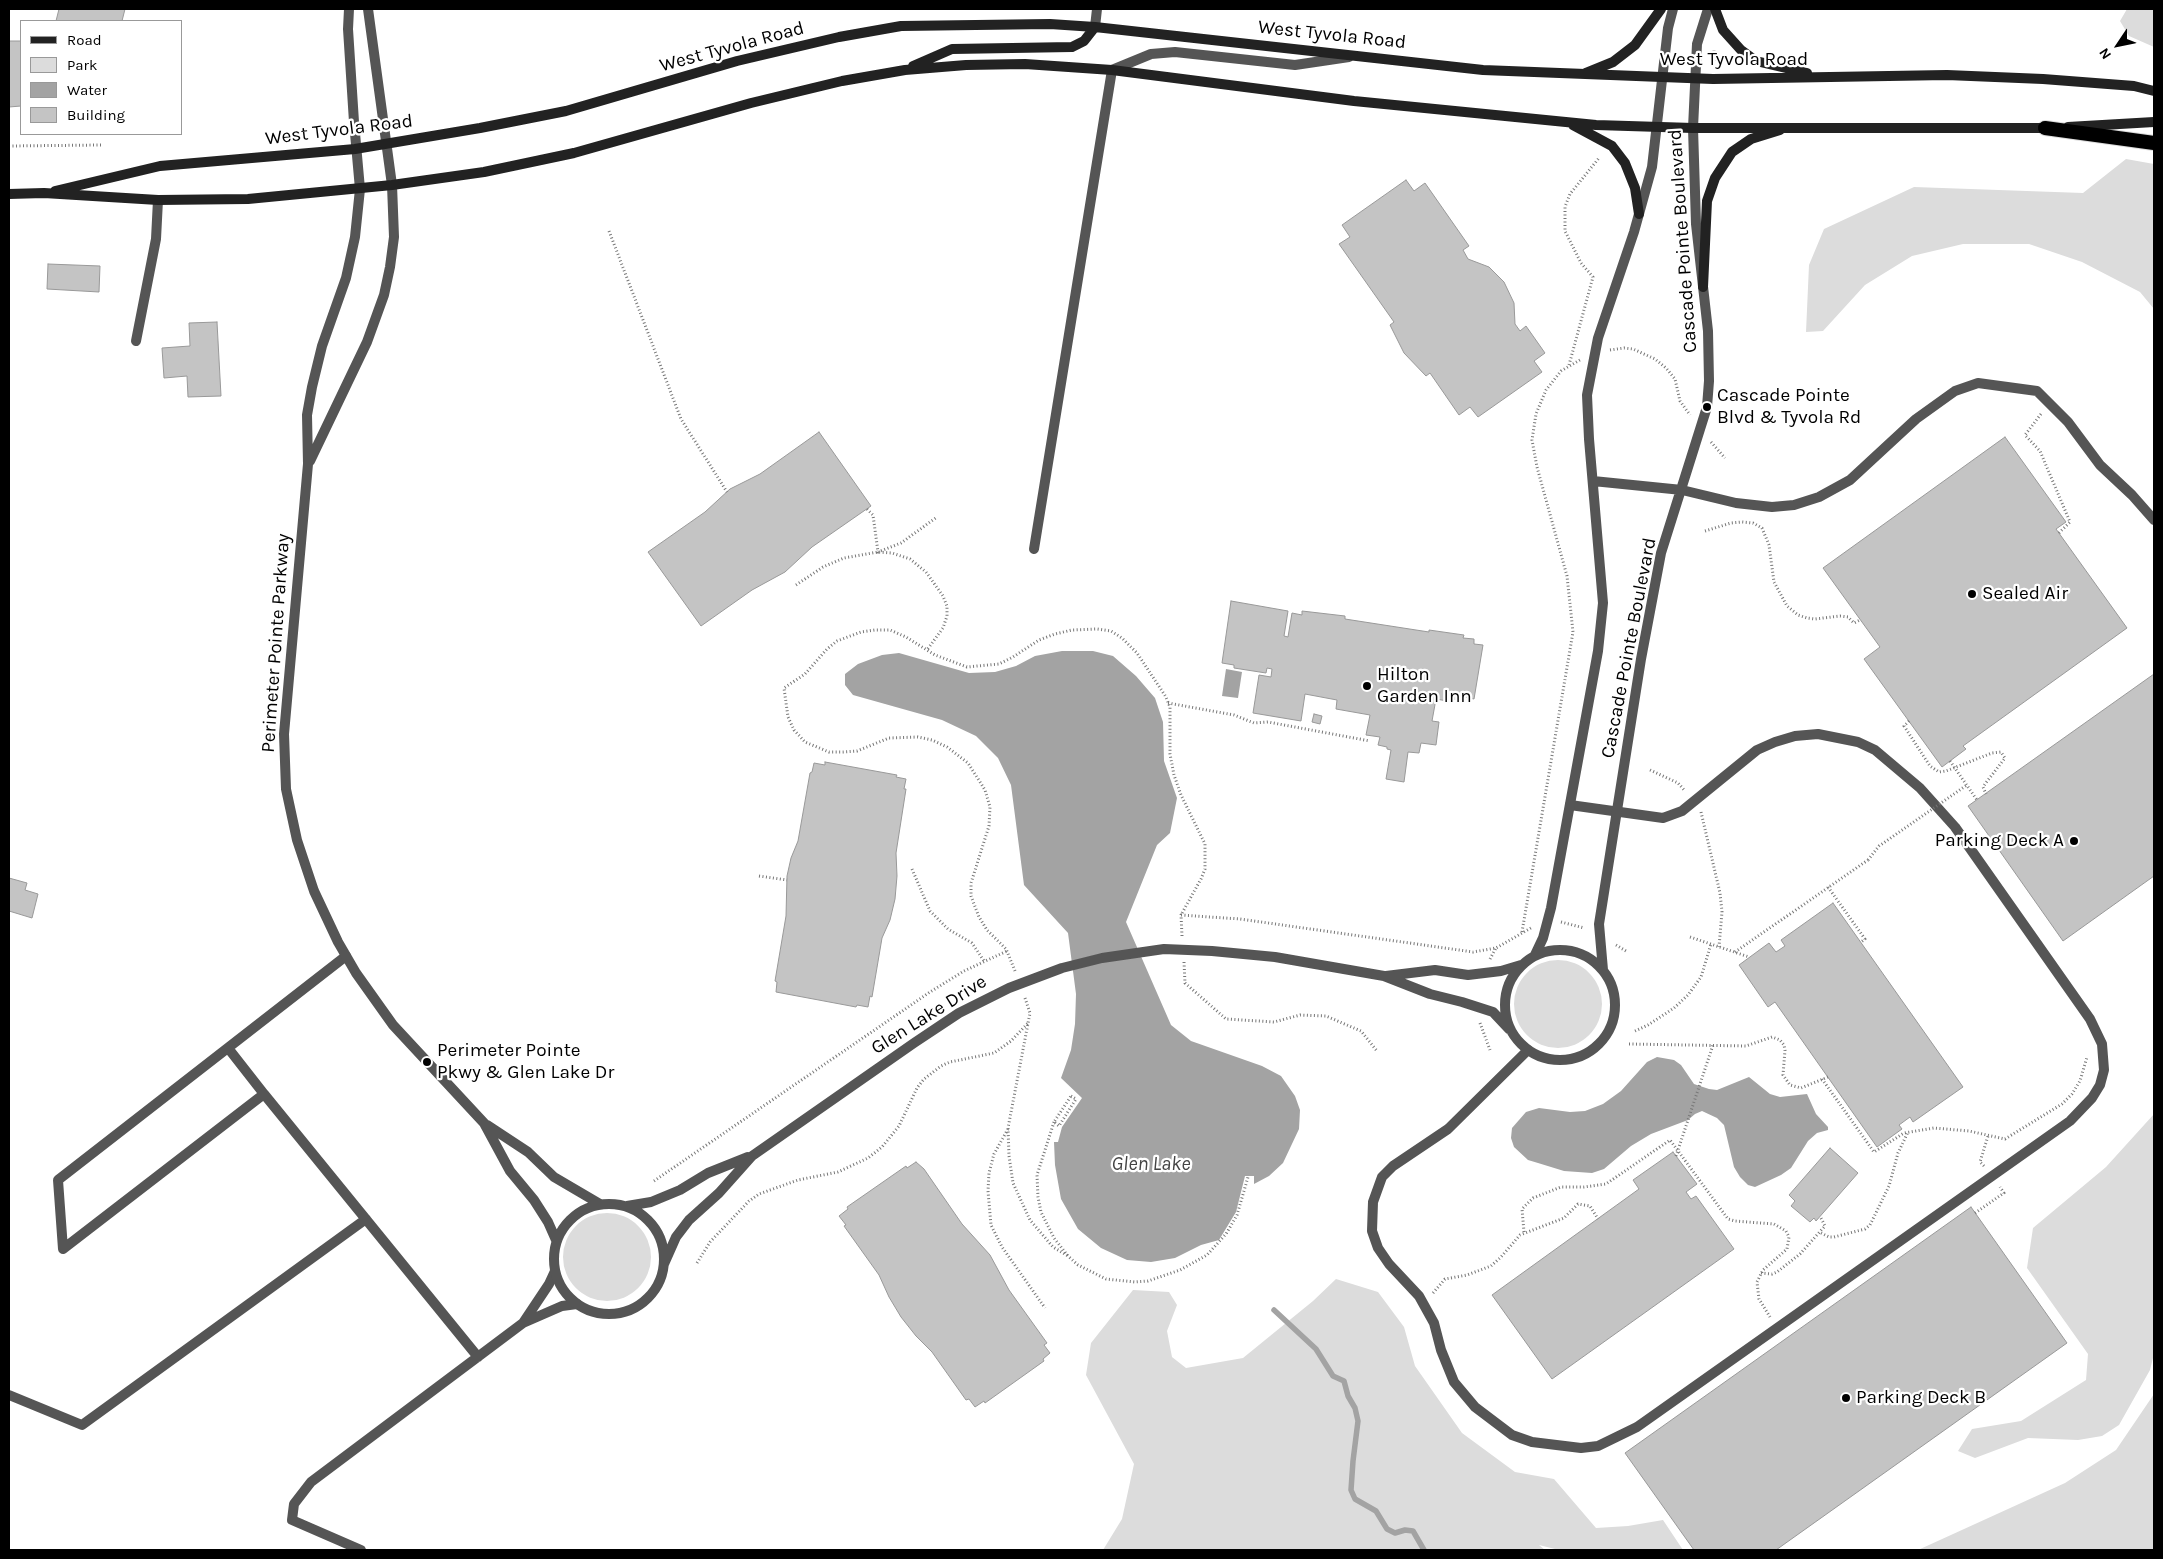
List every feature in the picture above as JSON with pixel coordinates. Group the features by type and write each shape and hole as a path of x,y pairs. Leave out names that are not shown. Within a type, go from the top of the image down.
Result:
{"highway":[{"path":"2045,128 2154,143"}],"main road":[{"path":"1583,74 1613,62 1635,45 1661,9"},
{"path":"1715,9 1723,30 1741,50 1756,61 1822,77"},
{"name":"West Tyvola Road","path":"44,193 160,166 387,145 566,111 736,61 838,37 892,28 1050,24 1095,27 1482,70 1694,79 1947,75 2134,86 2154,91"},
{"path":"905,70 952,49 1072,47 1084,41 1095,27"},
{"name":"West Tyvola Road","path":"9,194 44,193 158,200 248,199 392,185 484,172 574,153 751,103 842,81 905,70 966,65 1025,64 1112,70 1354,101 1568,122 1656,127 2045,128 2154,122"},
{"path":"1568,122 1612,146 1625,163 1635,188 1639,214"},
{"path":"1703,287 1708,202 1716,178 1732,152 1751,139 1787,127"}],"street":[{"name":"Perimeter Pointe Parkway","path":"349,9 348,29 355,149 360,189 355,237 346,278 322,346 307,415 308,464 284,734 286,789 297,840 314,891 356,973 393,1025 484,1123 528,1152 554,1176 600,1204"},
{"name":"Perimeter Pointe Parkway","path":"308,464 367,342 384,295 394,237 392,185 368,9"},
{"path":"1095,27 1097,9"},
{"name":"Cascade Pointe Boulevard","path":"1535,955 1544,938 1551,908 1598,651 1603,603 1587,396 1595,355 1610,301 1639,214 1652,167 1668,28 1673,9"},
{"name":"Cascade Pointe Boulevard","path":"1602,970 1599,924 1641,660 1661,553 1707,407 1709,381 1708,331 1696,224 1693,128 1697,44 1708,9"},
{"path":"1034,549 1112,70 1151,54 1175,52 1295,65 1360,56"},
{"path":"136,341 156,239 158,200"},
{"path":"1593,481 1682,490 1736,503 1772,507 1794,505 1834,490 1850,480 1916,419 1955,391 1978,383 2037,391 2068,422 2100,465 2132,495 2154,520"},
{"path":"1528,1050 1448,1128 1393,1166 1382,1177 1373,1202 1372,1231 1378,1248 1419,1296 1434,1323 1441,1350 1454,1382 1475,1407 1512,1435 1532,1442 1581,1448 1598,1446 1637,1427 2081,1112 2100,1085 2104,1070 2099,1037 2090,1019 1955,827 1920,788 1875,750 1858,742 1837,736 1818,734 1795,736 1757,750 1694,802 1678,813 1663,818 1570,805"},
{"name":"Glen Lake Drive","path":"627,1206 651,1202 680,1190 708,1173 752,1156 952,1018 1022,982 1062,968 1102,958 1164,949 1212,951 1275,957 1384,976 1430,994 1493,1012 1509,1030"},
{"path":"1552,950 1569,950 1588,957 1602,970 1612,986 1615,1006 1612,1025 1602,1042 1587,1054 1569,1060 1550,1060 1519,1044 1509,1030 1504,1013 1505,995 1511,979 1521,965 1535,955 1552,950"},
{"path":"264,1094 63,1248 58,1180 346,956"},
{"name":"Glen Lake Drive","path":"1384,976 1435,970 1468,975 1501,971 1521,965"},
{"path":"228,1048 478,1357"},
{"name":"Perimeter Pointe Parkway","path":"484,1123 510,1171 534,1200 548,1222 556,1240"},
{"name":"Glen Lake Drive","path":"664,1264 676,1237 694,1214 719,1193 752,1156"},
{"path":"610,1203 627,1206 642,1214 654,1227 663,1244 664,1264 659,1282 649,1298 632,1310 614,1314 595,1313 577,1304 563,1291 555,1271 553,1258 556,1240 564,1225 577,1213 592,1205 610,1203"},
{"path":"9,1396 82,1425 366,1219"},
{"path":"523,1323 549,1284 555,1271"},
{"path":"361,1550 292,1520 294,1504 311,1482 523,1323 562,1306 577,1304"}],"path":[{"path":"1706,50 1716,50 1714,61"},
{"path":"9,146 101,145"},
{"path":"1569,365 1593,277 1581,263 1565,231 1566,207 1570,194 1598,158"},
{"path":"610,231 681,419 727,492"},
{"path":"1522,932 1573,632 1566,576 1537,467 1532,440 1536,414 1546,390 1552,381 1569,365 1595,355 1616,348 1643,353 1655,359 1675,379 1680,402 1700,430 1725,458"},
{"path":"2050,402 2024,435 2040,451 2070,522 2059,533"},
{"path":"867,509 873,515 878,552"},
{"path":"796,585 835,561 878,552 901,542 937,517"},
{"path":"1706,531 1731,523 1742,522 1753,523 1762,528 1769,545 1774,582 1787,606 1798,615 1807,618 1848,617 1854,623 1860,620"},
{"path":"878,552 892,553 910,559 926,572 943,596 947,606 947,616 943,628 927,650"},
{"path":"1181,915 1205,869 1205,844 1181,795 1174,775 1170,754 1170,707 1158,682 1137,652 1111,631 1097,628 1072,630 1055,634 1040,640 1006,660 968,667 927,650 890,630 875,630 850,635 827,649 805,674 783,691 788,717 794,730 805,742 829,752 857,751 889,738 918,737 932,740 947,747 968,763 984,790 990,807 990,817 986,837 973,874 971,896 974,907 987,930 1007,951 1022,982 1030,1012 1008,1128 1009,1156 1014,1183 1030,1220 1053,1247 1094,1273 1120,1281 1148,1281 1180,1270 1207,1255 1226,1234 1239,1208 1248,1177"},
{"path":"1168,703 1234,715 1254,723 1268,722 1370,741"},
{"path":"1909,722 1904,726 1930,766 1939,772 1992,753 2001,752 2005,758 1983,787 1986,794"},
{"path":"1950,761 1977,800"},
{"path":"1650,770 1678,783 1694,802 1704,820 1720,893 1722,912 1719,947"},
{"path":"1735,952 1868,860 1879,846 1967,784"},
{"path":"912,869 920,892 930,911 948,929 972,943 984,961"},
{"path":"759,876 787,880"},
{"path":"1828,887 1866,938 1861,942"},
{"path":"1690,937 1750,957"},
{"path":"1635,1031 1674,1008 1688,995 1700,977 1711,944"},
{"path":"654,1181 930,992 984,961 1007,951"},
{"path":"697,1262 710,1242 749,1200 759,1194 798,1180 838,1172 868,1158 882,1147 899,1126 917,1088 934,1071 950,1062 994,1053 1010,1041 1029,1021"},
{"path":"1822,1079 1874,1152 1898,1135 1934,1128 1952,1128 2005,1139 2062,1104 2072,1094 2080,1081 2085,1067 2087,1056 2085,1043 2091,1043 2099,1037"},
{"path":"1629,1044 1746,1046 1777,1038 1785,1050 1783,1075 1790,1085 1801,1088 1828,1077"},
{"path":"1676,1156 1714,1045"},
{"path":"1054,1122 1059,1126 1076,1099 1070,1096 1054,1122 1043,1153 1036,1185 1041,1212 1054,1238 1068,1256"},
{"path":"1008,1128 994,1154 989,1173 988,1199 991,1225 1002,1247 1046,1308"},
{"path":"1821,1233 1834,1237 1870,1225 1889,1186 1898,1153 1908,1132"},
{"path":"1524,1232 1522,1209 1532,1198 1562,1187 1606,1184 1670,1140 1728,1219 1774,1224 1786,1231 1789,1237 1787,1249 1761,1273 1757,1282 1759,1299 1777,1327"},
{"path":"1424,1306 1445,1279 1467,1275 1491,1266 1524,1232 1564,1218 1578,1204 1590,1206 1598,1219"},
{"path":"1761,1273 1772,1274 1785,1268 1821,1233 1825,1226 1820,1216"}],"green space":[{"path":"2127,9 2154,9 2154,47 2129,36 2120,21"},
{"path":"2126,159 2154,164 2154,309 2140,292 2082,262 2029,244 1963,244 1912,256 1865,285 1823,331 1806,332 1809,265 1824,229 1914,187 2083,193"},
{"path":"1558,960 1575,964 1589,973 1598,987 1602,1004 1598,1021 1589,1035 1575,1044 1558,1048 1541,1044 1527,1035 1518,1021 1514,1004 1518,987 1527,973 1541,964"},
{"path":"2154,1114 2154,1354 2150,1370 2119,1425 2102,1436 2078,1440 2028,1438 1975,1458 1958,1451 1972,1429 2021,1421 2086,1380 2088,1354 2027,1268 2033,1228 2106,1167"},
{"path":"607,1213 624,1216 638,1226 648,1240 651,1257 648,1274 638,1288 624,1298 607,1301 590,1298 576,1288 566,1274 563,1257 566,1240 576,1226 590,1216"},
{"path":"1336,1279 1378,1292 1404,1327 1415,1366 1462,1433 1515,1472 1554,1479 1596,1528 1628,1526 1663,1520 1683,1550 1559,1550 1539,1545 1545,1550 1103,1550 1122,1519 1134,1464 1086,1375 1091,1343 1133,1290 1169,1292 1177,1305 1167,1331 1172,1357 1186,1368 1243,1358 1313,1301"},
{"path":"2154,1394 2154,1550 1918,1550 2065,1483 2116,1450"}],"water":[{"name":"Glen Lake","path":"1062,651 1093,651 1113,656 1136,676 1155,698 1163,722 1164,761 1177,798 1170,833 1157,845 1126,922 1171,1025 1191,1041 1262,1066 1281,1076 1295,1096 1300,1110 1299,1129 1283,1163 1269,1176 1254,1184 1254,1176 1245,1176 1236,1212 1219,1240 1201,1245 1175,1258 1151,1262 1127,1260 1101,1248 1078,1229 1061,1199 1055,1165 1054,1142 1058,1142 1062,1127 1082,1098 1061,1078 1071,1050 1075,1024 1076,994 1068,933 1024,885 1011,785 998,758 976,736 942,720 853,695 845,685 845,674 858,664 882,655 899,653 969,673 995,672 1016,666 1035,656"},
{"path":"1226,669 1242,672 1238,698 1222,696"},
{"path":"1657,1057 1674,1060 1681,1065 1694,1084 1709,1089 1717,1090 1749,1077 1770,1094 1780,1097 1807,1094 1816,1114 1828,1127 1828,1130 1817,1133 1808,1141 1791,1168 1781,1175 1755,1187 1748,1185 1734,1167 1724,1125 1717,1118 1702,1111 1688,1120 1651,1134 1631,1146 1604,1169 1592,1173 1564,1171 1528,1160 1514,1147 1511,1138 1512,1128 1526,1112 1539,1108 1570,1112 1585,1111 1603,1104 1621,1091 1647,1062"}],"building":[{"path":"59,9 125,9 122,20 56,20"},
{"path":"9,41 20,41 20,106 9,107"},
{"path":"1406,180 1414,191 1425,183 1469,246 1463,250 1468,259 1489,267 1504,282 1514,303 1515,324 1520,331 1526,326 1545,353 1534,361 1542,372 1478,417 1470,407 1459,415 1430,373 1426,376 1404,353 1390,325 1394,322 1339,244 1350,237 1342,225"},
{"path":"48,264 100,266 99,292 47,289"},
{"path":"217,322 221,396 188,397 187,376 164,378 162,348 190,346 189,323"},
{"path":"819,432 871,506 812,547 785,572 752,590 701,626 648,552 705,512 730,489 760,474"},
{"name":"Sealed Air","path":"2005,437 2066,522 2056,529 2127,628 1963,746 1966,749 1942,767 1864,659 1880,647 1823,568"},
{"name":"Hilton Garden Inn","path":"1231,601 1288,611 1284,636 1288,637 1292,613 1302,615 1302,611 1345,616 1345,619 1429,632 1429,630 1464,635 1463,638 1474,639 1474,644 1483,645 1474,699 1464,697 1463,700 1454,699 1453,702 1436,699 1432,721 1439,722 1436,745 1421,743 1419,753 1408,752 1404,782 1386,779 1391,750 1378,745 1380,737 1366,735 1370,715 1336,709 1337,700 1305,694 1301,721 1253,713 1259,675 1271,677 1272,669 1267,668 1266,673 1234,668 1234,665 1222,663"},
{"name":"Parking Deck A","path":"2154,674 2154,876 2063,941 1968,806"},
{"path":"1314,714 1322,716 1320,724 1312,722"},
{"path":"825,762 897,775 896,777 906,779 896,853 895,899 890,920 882,938 872,997 870,996 868,1007 857,1005 856,1007 776,992 777,982 775,981 786,916 787,876 791,858 798,841 810,773 814,763 825,765"},
{"path":"9,878 27,883 25,890 38,894 32,918 9,911"},
{"path":"1833,903 1963,1087 1913,1122 1910,1117 1899,1125 1902,1129 1877,1147 1775,1002 1768,1007 1739,965 1769,943 1776,952 1785,946 1781,940"},
{"path":"1830,1148 1858,1173 1816,1221 1814,1218 1810,1222 1791,1206 1795,1201 1789,1195"},
{"path":"1673,1152 1697,1184 1686,1192 1691,1199 1696,1196 1734,1249 1552,1379 1492,1295 1639,1189 1633,1180"},
{"path":"916,1162 924,1169 962,1224 990,1255 1009,1290 1047,1343 1044,1345 1050,1353 1043,1359 1044,1361 985,1403 984,1401 975,1407 969,1399 966,1400 932,1352 901,1317 879,1275 839,1216 848,1209 847,1207 906,1166 907,1168"},
{"name":"Parking Deck B","path":"1971,1207 2067,1343 1776,1550 1694,1550 1625,1453"}],"waterway":[{"path":"1274,1310 1316,1349 1333,1376 1344,1381 1358,1421 1351,1490 1355,1499 1376,1511 1387,1529 1395,1533 1405,1530 1413,1531 1424,1550"}],"place":[{"name":"Cascade Pointe Blvd & Tyvola Rd","path":"1707,407"},
{"name":"Sealed Air","path":"1972,594"},
{"name":"Hilton Garden Inn","path":"1367,686"},
{"name":"Parking Deck A","path":"2074,841"},
{"name":"Perimeter Pointe Pkwy & Glen Lake Dr","path":"427,1062"},
{"name":"Parking Deck B","path":"1846,1398"}]}
